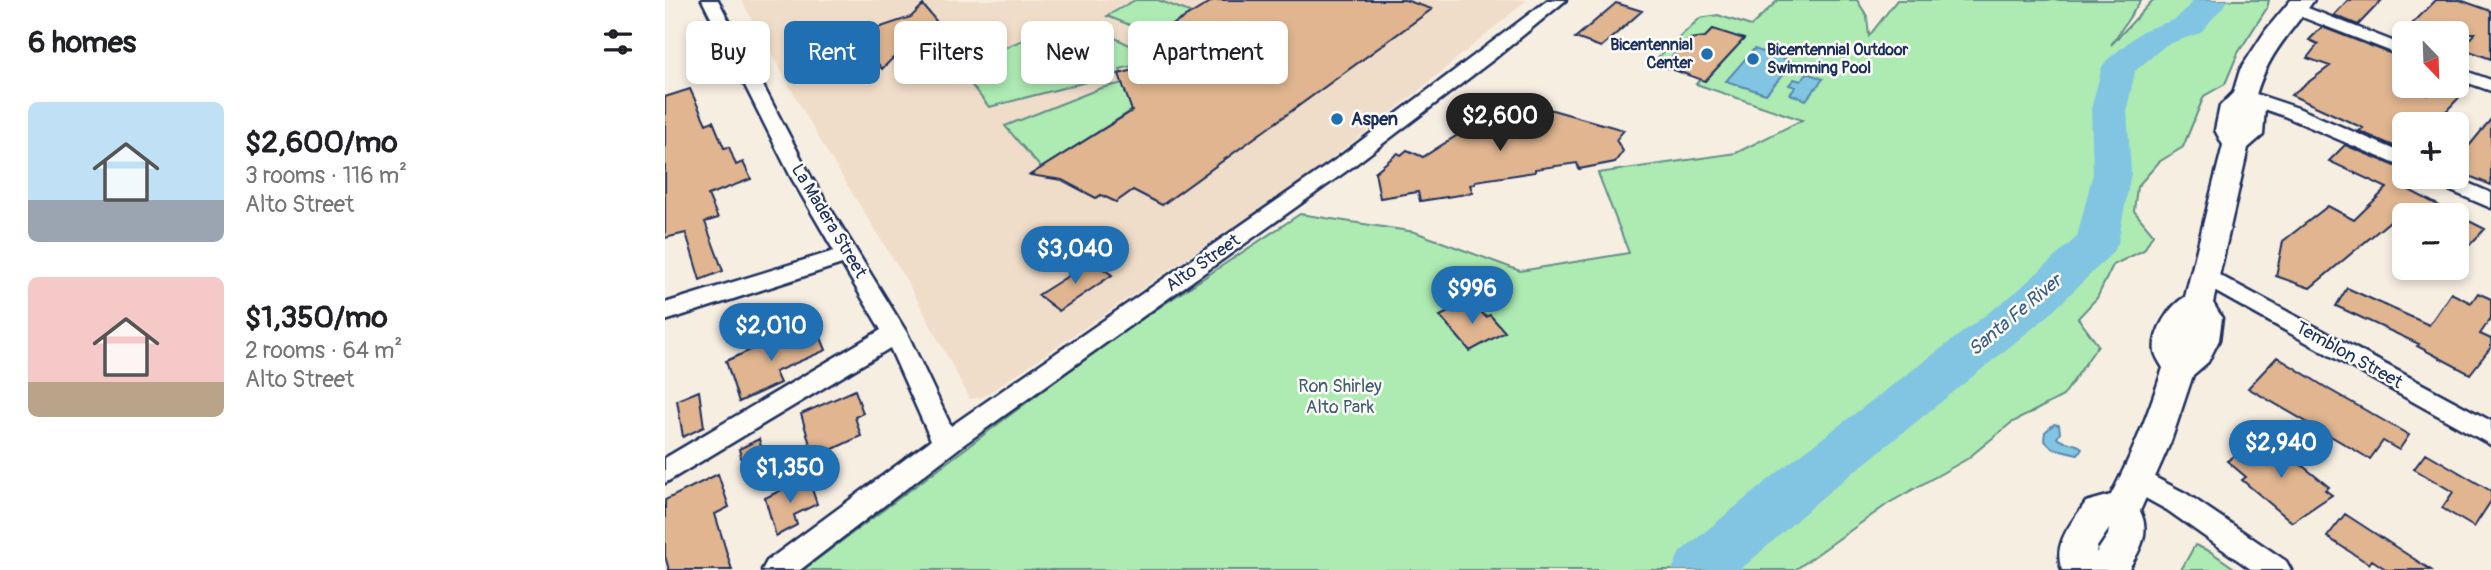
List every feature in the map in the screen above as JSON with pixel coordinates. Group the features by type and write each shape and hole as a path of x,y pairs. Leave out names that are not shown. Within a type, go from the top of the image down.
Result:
{"street":[{"name":"La Madera Street","path":"710,0 801,177 895,333 946,444"},
{"name":"Alto Street","path":"777,570 946,444 1257,226 1434,96 1558,0"},
{"path":"2244,96 2257,61 2299,4 2392,46"},
{"path":"2469,78 2491,86"},
{"path":"2103,570 2108,568 2128,534 2129,496 2161,422 2179,367 2199,354 2207,318 2202,290 2235,145 2250,135 2253,107 2244,96"},
{"path":"2244,96 2291,112 2392,156"},
{"path":"2464,189 2491,201"},
{"path":"665,312 849,254"},
{"name":"Temblon Street","path":"2202,290 2491,434"},
{"path":"665,472 895,333"},
{"path":"2081,570 2076,548 2099,513 2112,510 2129,496 2177,502 2276,570"}],"shaded area":[{"path":"741,0 1527,0 1415,94 1315,171 983,397 970,399 909,285 788,84 880,84 880,21 784,21 784,76 770,51 770,21 753,21"}],"green space":[{"path":"1135,0 1158,0 1192,13 1179,21 1128,21 1128,24 1107,16"},
{"name":"Ron Shirley Alto Park","path":"1778,0 1857,0 1867,16 1869,36 1897,0 2141,0 2111,45 2153,0 2269,0 2267,8 2238,53 2225,84 2204,96 2183,147 2159,162 2137,187 2134,211 2153,234 2144,250 2113,265 2097,298 2078,318 2098,345 2063,396 2011,423 1967,459 1889,503 1795,570 803,570 1113,338 1300,214 1415,232 1520,271 1629,253 1598,173 1736,153 1802,120 1696,84 1700,79 1653,62 1700,18 1718,15 1751,26"},
{"path":"1114,38 1128,44 1128,67 1120,69 1121,73 1114,75"},
{"path":"1021,41 1021,84 1078,84 989,107 971,84 1007,84 1007,47"},
{"path":"1128,82 1159,93 1041,168 1005,126 1101,88"},
{"path":"2195,545 2211,552 2237,570 2181,570"}],"water":[{"path":"1754,49 1794,62 1766,94 1726,81"},
{"path":"1807,73 1823,79 1806,100 1790,94 1796,87 1789,85 1794,79 1801,81"},
{"path":"2054,424 2059,425 2060,433 2057,438 2082,448 2078,454 2052,448 2044,440 2045,432"}],"building":[{"path":"1214,0 1405,0 1432,9 1162,205 1133,190 1116,202 1101,195 1096,198 1062,180 1030,175 1132,111 1119,74 1128,72 1128,84 1288,84 1288,21 1179,21"},
{"path":"2348,0 2382,0 2358,25 2334,15"},
{"path":"2436,0 2460,0 2491,11 2491,59 2469,51 2469,39 2475,33 2469,33 2469,21 2415,21"},
{"path":"1616,3 1642,11 1601,47 1575,38"},
{"path":"923,5 936,21 899,21 911,17"},
{"path":"894,23 894,58 882,69 880,66 880,27"},
{"path":"2322,27 2392,54 2392,98 2459,98 2445,112 2392,112 2392,145 2359,131 2363,128 2291,95 2330,66 2307,58 2318,44 2309,40"},
{"name":"Bicentennial Center","path":"1713,29 1744,39 1705,81 1663,66 1690,39 1705,37"},
{"path":"690,89 706,124 713,121 724,148 729,147 736,165 743,162 751,179 708,195 718,218 705,222 723,271 700,280 686,233 665,238 665,97"},
{"path":"1538,106 1624,130 1616,140 1623,151 1615,162 1579,169 1577,163 1475,181 1475,184 1470,185 1473,193 1420,201 1418,192 1380,198 1375,172 1398,153 1401,155 1407,150 1423,157 1492,113 1498,116 1533,111"},
{"path":"2491,119 2491,185 2469,176 2469,146"},
{"path":"2345,145 2392,165 2392,189 2407,189 2434,203 2392,203 2392,220 2310,288 2276,276 2283,241 2328,206 2354,220 2387,188 2329,161"},
{"path":"2469,221 2485,229 2469,246"},
{"path":"1092,261 1112,275 1059,311 1038,295"},
{"path":"2347,288 2429,325 2451,293 2471,303 2478,293 2491,299 2491,318 2480,334 2491,339 2491,347 2470,374 2417,346 2419,344 2336,306"},
{"path":"1471,301 1486,317 1490,315 1505,332 1470,351 1440,316"},
{"path":"817,328 826,350 775,372 780,383 739,402 726,361 766,343 768,349"},
{"path":"2277,357 2409,435 2399,450 2383,441 2370,459 2248,388"},
{"path":"855,390 863,413 855,417 861,436 814,458 801,414"},
{"path":"699,391 704,427 683,437 677,400"},
{"path":"759,439 766,464 745,473 739,449"},
{"path":"2274,443 2329,487 2325,490 2332,495 2292,522 2242,480 2246,477 2227,461 2253,445 2260,451"},
{"path":"2426,453 2491,491 2491,501 2474,527 2442,508 2453,492 2414,469"},
{"path":"718,474 729,507 715,514 732,570 669,570 665,556 665,500"},
{"path":"808,477 817,504 794,515 797,525 776,536 765,498"},
{"path":"2345,514 2431,570 2387,570 2372,560 2369,564 2327,537"}],"waterway":[{"name":"Santa Fe River","path":"1700,570 1806,480 2032,304 2097,243 2112,173 2109,109 2119,67 2154,38 2188,26 2213,0"}],"place":[{"name":"Bicentennial Center","path":"1707,54"},
{"name":"Bicentennial Outdoor Swimming Pool","path":"1753,59"},
{"name":"Aspen","path":"1337,119"}]}
